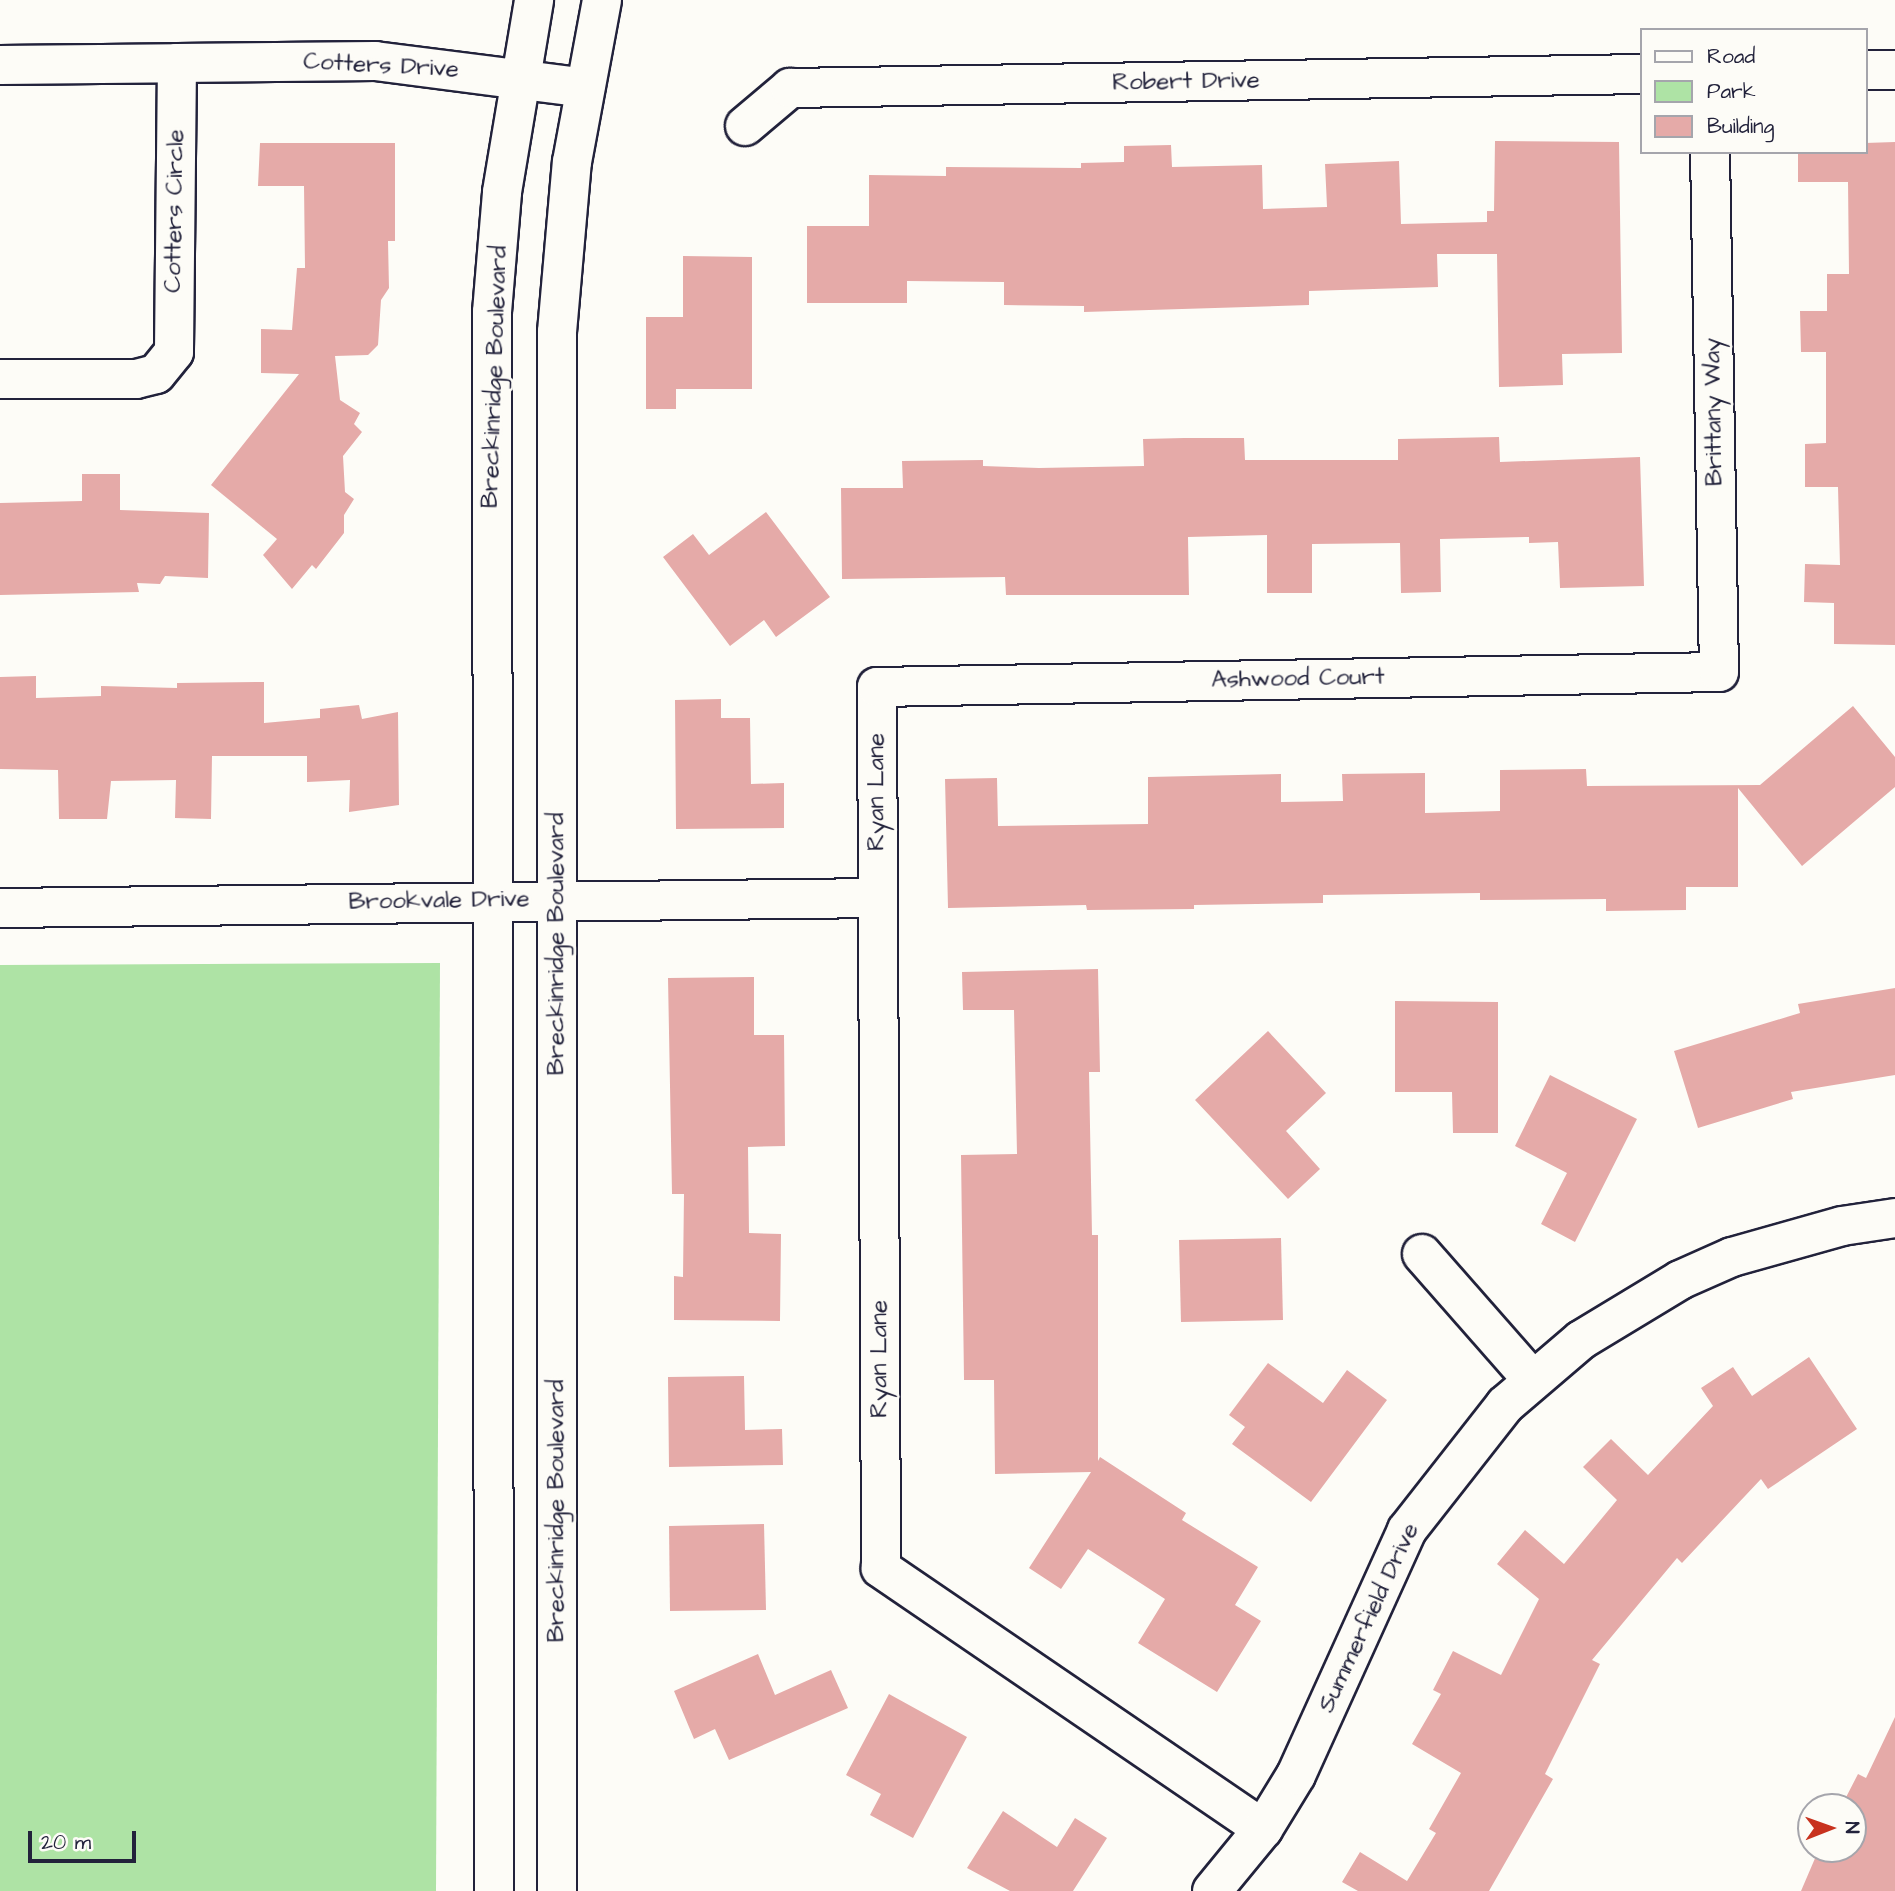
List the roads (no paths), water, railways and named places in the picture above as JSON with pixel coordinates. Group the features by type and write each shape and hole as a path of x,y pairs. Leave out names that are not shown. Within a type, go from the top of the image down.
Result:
{"street":[{"name":"Breckinridge Boulevard","path":"494,1891 495,900 490,570 492,312 502,191 534,0"},
{"name":"Breckinridge Boulevard","path":"557,1891 557,332 572,162 602,0"},
{"name":"Cotters Drive","path":"177,62 375,61 521,77 585,88"},
{"path":"0,65 177,62"},
{"name":"Cotters Circle","path":"0,379 135,379 156,374 174,352 177,62"},
{"path":"1867,70 1895,70"},
{"name":"Robert Drive","path":"745,126 790,88 1640,74"},
{"name":"Brittany Way","path":"1710,154 1719,672"},
{"name":"Ashwood Court","path":"877,687 1719,672"},
{"name":"Ryan Lane","path":"877,687 881,1568 1263,1829"},
{"name":"Brookvale Drive","path":"0,908 495,900 878,898"},
{"name":"Summerfield Drive","path":"1212,1891 1263,1829 1296,1775 1407,1530 1454,1465 1532,1379 1629,1308 1711,1266 1842,1226 1895,1218"},
{"path":"1422,1254 1532,1379"}]}
